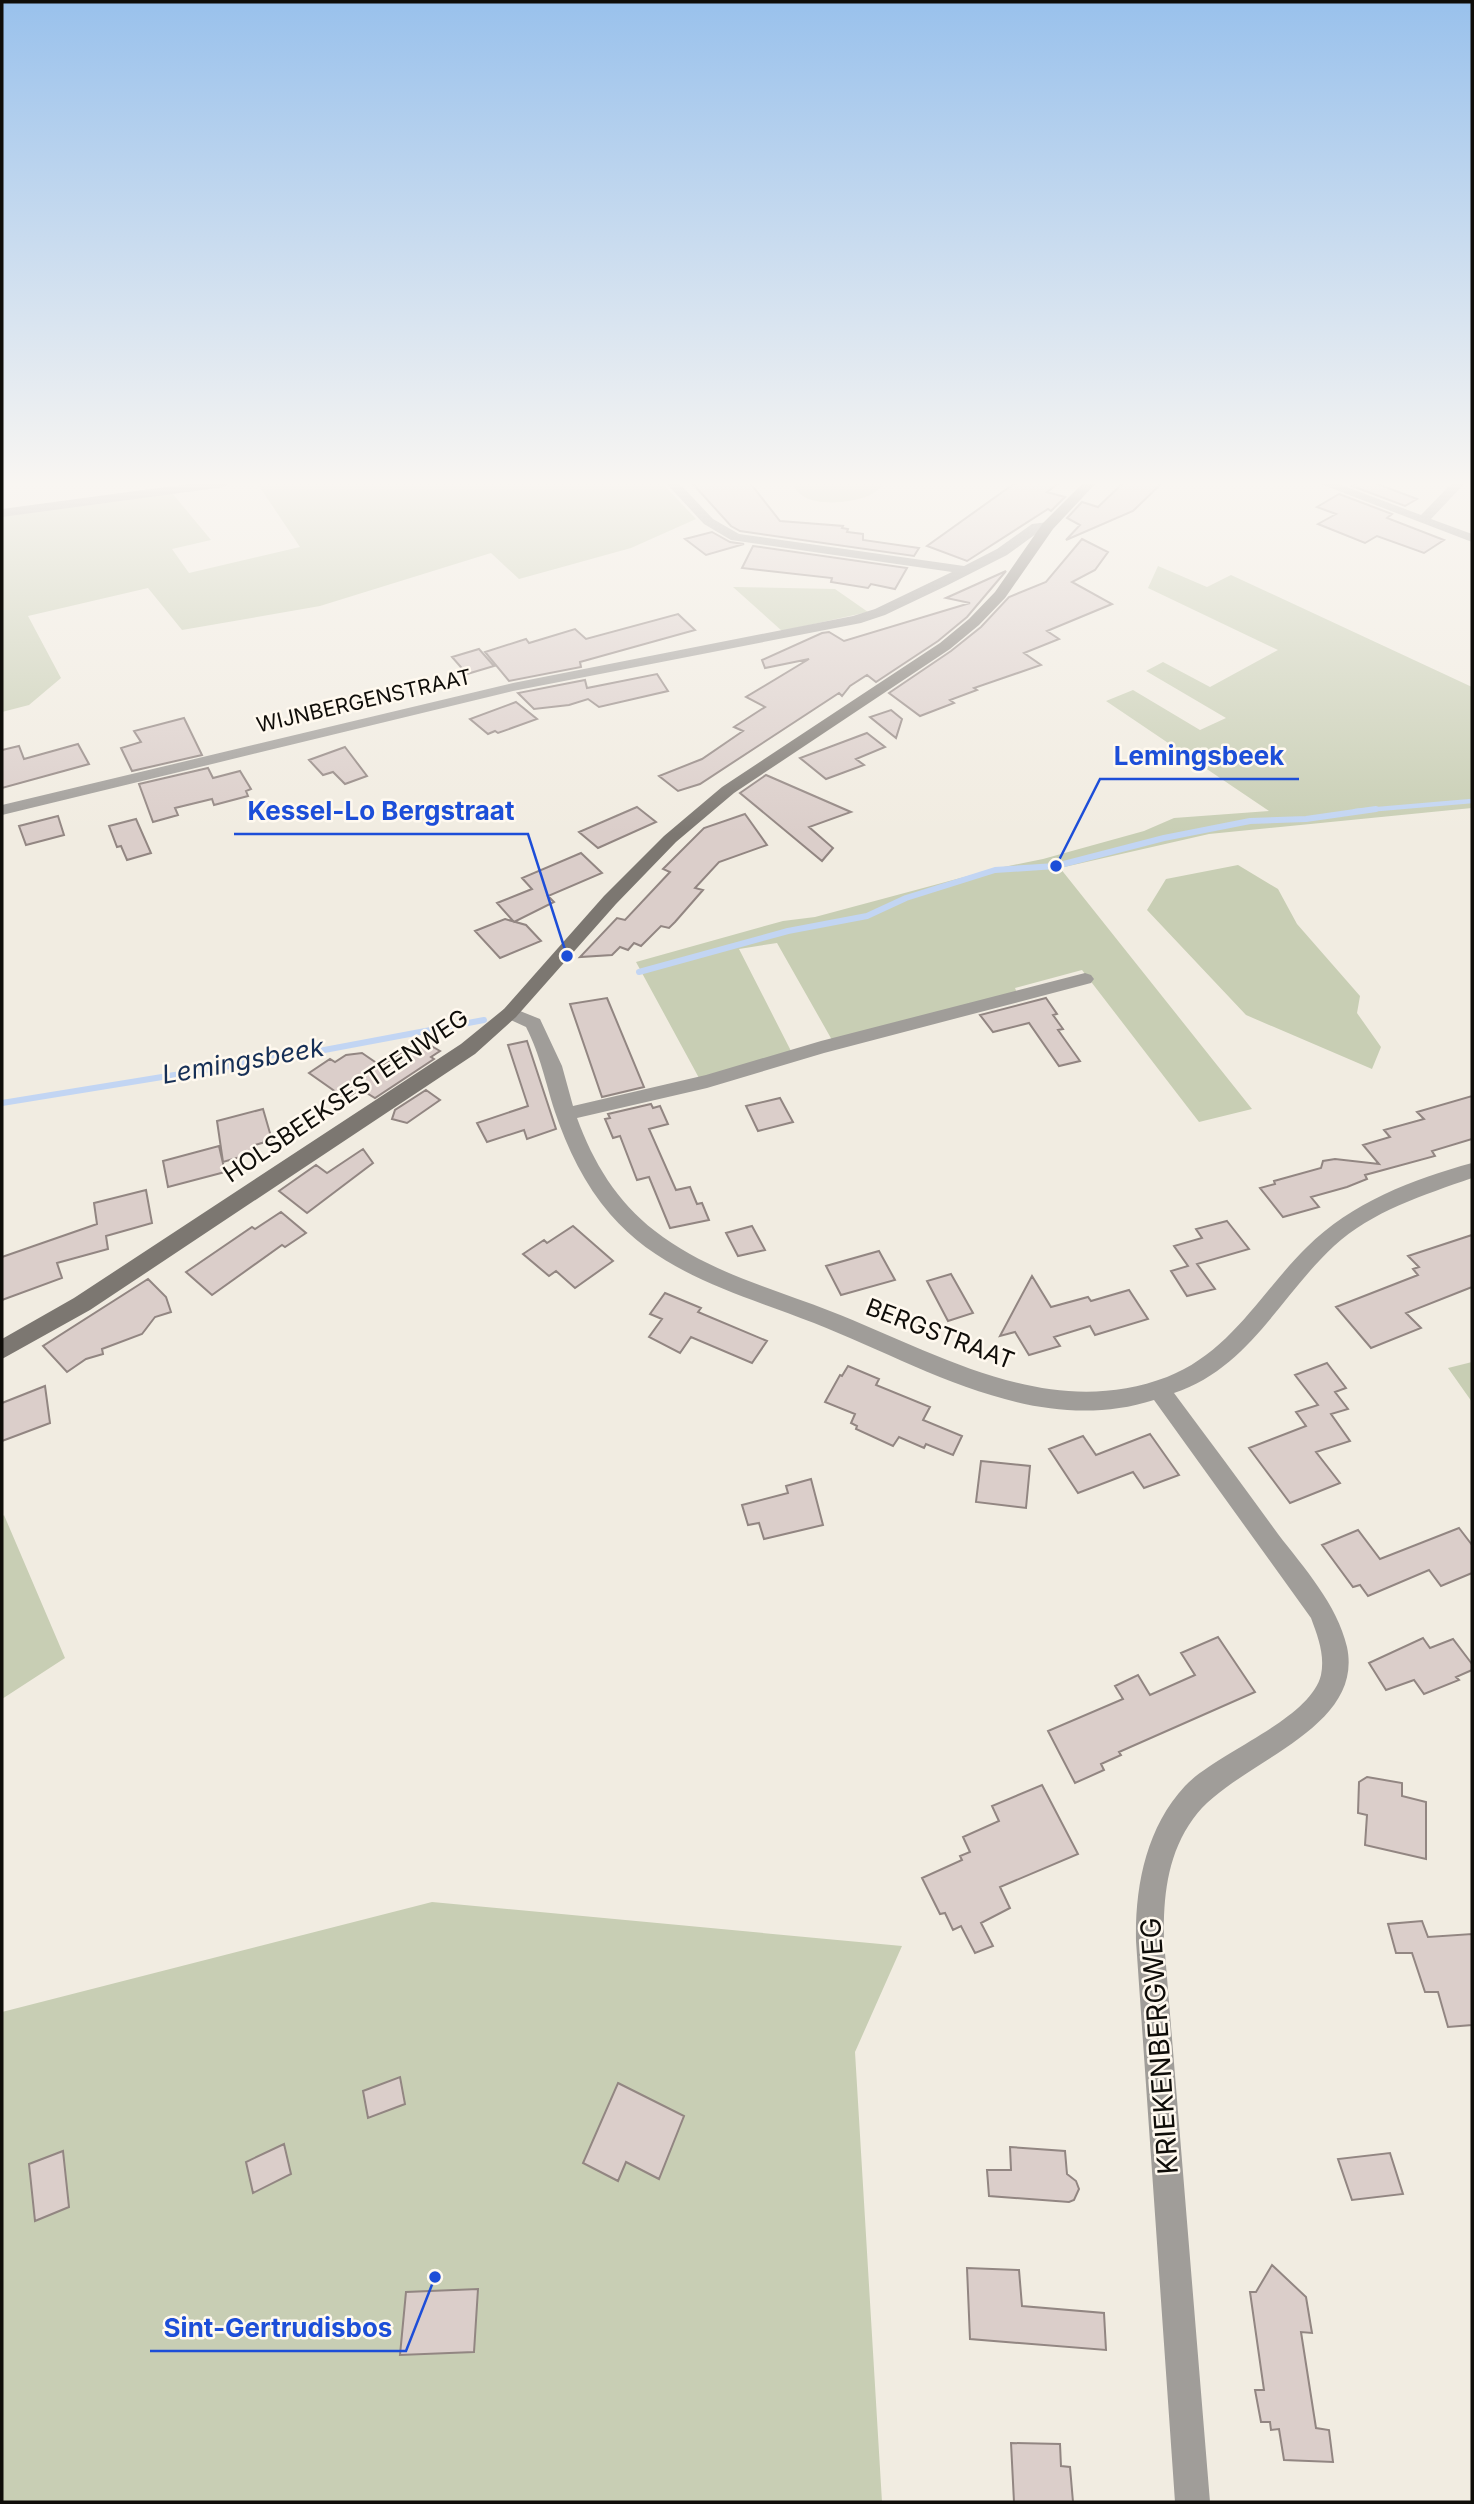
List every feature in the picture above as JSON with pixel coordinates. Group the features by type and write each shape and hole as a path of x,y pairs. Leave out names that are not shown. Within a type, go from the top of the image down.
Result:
{"street":[{"name":"WIJNBERGENSTRAAT","path":"2,810 513,687 856,620 905,600"},
{"name":"HOLSBEEKSESTEENWEG","path":"2,1350 82,1304 468,1049 510,1013 610,900 670,839 738,783 959,635 994,600"},
{"path":"566,1114 708,1081 821,1047 1085,979"},
{"name":"BERGSTRAAT","path":"510,1013 533,1023 553,1066 566,1114 602,1191 629,1221 660,1246 738,1286 823,1317 975,1381 1022,1393 1073,1400 1124,1397 1200,1372 1227,1352 1329,1238 1358,1217 1399,1197 1472,1170"},
{"name":"KRIEKENBERGWEG","path":"1158,1388 1321,1612 1329,1631 1335,1671 1332,1686 1312,1714 1198,1792 1169,1832 1158,1857 1153,1884 1149,1931 1193,2502"}],"green space":[{"path":"2,600 97,600 28,616 61,678 29,705 2,712"},
{"path":"158,600 340,600 320,606 182,630"},
{"path":"747,600 851,600 868,612 782,631"},
{"path":"1173,600 1284,600 1472,687 1472,808 1209,834 1060,868 1252,1109 1199,1122 1082,970 1015,988 1017,993 832,1040 777,943 739,949 791,1051 699,1078 636,962 783,921 815,917 994,869 1043,859 1144,831 1174,818 1269,811 1106,701 1133,690 1200,730 1226,718 1146,671 1163,662 1210,687 1278,650"},
{"path":"1238,865 1278,889 1297,924 1360,996 1357,1013 1381,1047 1372,1069 1246,1015 1147,910 1166,879"},
{"path":"1472,1362 1472,1402 1448,1368"},
{"path":"4,1515 65,1658 2,1699 2,1517"},
{"path":"432,1902 902,1946 855,2052 882,2502 2,2502 2,2012"}],"building":[{"path":"955,600 982,600 967,617 938,641 876,682 867,675 850,686 842,696 839,693 700,784 678,791 659,776 702,759 743,731 734,727 765,707 746,697 809,659 765,668 762,660 822,633 829,632 844,641 970,603"},
{"path":"1006,600 1104,600 1112,604 1047,631 1059,639 1024,653 1041,665 974,688 977,690 950,700 954,703 920,716 889,693 981,627"},
{"path":"678,614 695,630 580,662 581,667 509,681 485,652 526,639 529,643 575,629 586,639"},
{"path":"479,649 494,666 467,674 452,657"},
{"path":"657,674 668,691 599,707 588,699 569,705 534,709 518,693 585,680 587,688"},
{"path":"516,702 537,719 488,734 470,719"},
{"path":"891,710 902,719 896,738 870,717"},
{"path":"184,718 202,755 132,771 121,748 141,742 134,731"},
{"path":"867,733 885,747 856,759 864,765 826,779 800,758"},
{"path":"78,744 89,764 2,788 2,750 19,746 24,759"},
{"path":"345,747 367,776 345,784 333,772 323,775 309,760"},
{"path":"208,768 213,778 240,771 251,789 246,791 248,796 214,805 212,799 175,808 178,815 153,822 139,784"},
{"path":"766,775 851,812 809,827 833,848 822,861 740,793"},
{"path":"637,807 656,822 598,848 579,832"},
{"path":"745,814 767,845 719,862 695,888 703,890 675,922 669,928 661,926 641,946 634,943 628,950 620,947 612,955 580,957 617,918 625,920 670,872 663,869 704,828"},
{"path":"58,816 64,835 26,845 19,826"},
{"path":"136,819 151,853 127,860 121,846 117,847 109,826"},
{"path":"581,853 602,873 548,896 554,902 514,922 497,903 532,889 522,878"},
{"path":"505,919 526,925 541,941 500,958 475,931"},
{"path":"607,998 644,1087 602,1097 570,1004"},
{"path":"1046,998 1063,1029 1058,1030 1080,1061 1059,1066 1029,1023 993,1032 980,1015"},
{"path":"421,1040 440,1051 431,1057 434,1059 375,1098 360,1089 346,1099 309,1073 330,1059 335,1062 346,1055 362,1053 381,1066"},
{"path":"527,1041 556,1129 527,1139 524,1130 487,1142 477,1123 528,1106 508,1045"},
{"path":"426,1090 440,1100 407,1123 392,1119 395,1110"},
{"path":"1472,1096 1472,1139 1432,1151 1435,1156 1365,1175 1367,1179 1311,1197 1319,1207 1283,1217 1260,1188 1275,1184 1274,1181 1321,1168 1323,1161 1335,1159 1379,1164 1363,1145 1390,1137 1384,1130 1424,1119 1417,1112"},
{"path":"780,1098 793,1122 758,1131 746,1106"},
{"path":"651,1104 653,1108 660,1106 668,1124 649,1129 676,1190 690,1187 697,1204 702,1203 709,1220 670,1228 649,1177 637,1180 620,1136 613,1138 605,1119 610,1118 608,1114"},
{"path":"263,1109 272,1140 255,1145 257,1152 223,1162 217,1121"},
{"path":"219,1146 225,1172 168,1187 163,1161"},
{"path":"363,1149 373,1163 307,1213 279,1191 316,1165 327,1173"},
{"path":"146,1190 152,1223 106,1236 108,1249 57,1263 62,1278 2,1300 2,1257 97,1224 94,1203"},
{"path":"281,1212 306,1233 285,1247 282,1245 212,1295 186,1272 252,1227 255,1229"},
{"path":"1227,1221 1249,1249 1197,1264 1215,1289 1187,1296 1171,1271 1188,1266 1174,1246 1202,1238 1196,1229"},
{"path":"573,1226 613,1261 575,1288 556,1271 549,1276 523,1254 544,1240 547,1243"},
{"path":"752,1226 765,1250 738,1256 726,1233"},
{"path":"1472,1235 1472,1287 1406,1313 1421,1328 1371,1348 1336,1307 1418,1275 1413,1269 1419,1267 1408,1256"},
{"path":"879,1251 895,1280 841,1295 826,1266"},
{"path":"951,1274 973,1313 948,1321 927,1281"},
{"path":"1032,1276 1051,1307 1088,1297 1091,1301 1129,1290 1148,1319 1095,1335 1090,1326 1054,1337 1060,1346 1029,1355 1015,1332 1000,1336"},
{"path":"148,1279 166,1297 171,1312 155,1317 142,1334 102,1349 103,1354 86,1359 67,1372 43,1346"},
{"path":"665,1293 701,1308 698,1312 767,1341 752,1363 691,1337 680,1353 649,1337 662,1319 650,1314"},
{"path":"1327,1363 1346,1388 1335,1392 1348,1409 1331,1414 1350,1441 1316,1452 1340,1483 1290,1503 1249,1448 1306,1426 1296,1412 1318,1405 1295,1375"},
{"path":"848,1366 879,1379 876,1385 930,1407 923,1420 962,1436 953,1455 926,1444 924,1448 899,1437 893,1446 856,1429 857,1426 851,1423 855,1414 825,1402"},
{"path":"45,1386 50,1423 2,1441 2,1403"},
{"path":"1150,1434 1179,1475 1144,1488 1133,1472 1078,1493 1049,1449 1083,1436 1096,1455"},
{"path":"981,1461 1030,1466 1026,1508 976,1502"},
{"path":"811,1479 823,1525 764,1539 759,1523 748,1525 742,1505 788,1493 786,1486"},
{"path":"1459,1528 1472,1545 1472,1573 1441,1586 1429,1570 1368,1596 1360,1585 1353,1587 1322,1545 1358,1530 1380,1559"},
{"path":"1218,1637 1255,1692 1119,1752 1121,1755 1101,1764 1104,1770 1075,1783 1048,1731 1123,1699 1115,1686 1138,1675 1150,1695 1195,1675 1181,1653"},
{"path":"1423,1638 1430,1648 1453,1639 1472,1664 1472,1670 1456,1677 1459,1680 1424,1694 1414,1680 1386,1690 1369,1663"},
{"path":"1367,1777 1402,1783 1402,1796 1426,1802 1426,1859 1365,1845 1367,1815 1358,1813 1359,1782"},
{"path":"1042,1785 1078,1854 1000,1887 1010,1908 981,1923 993,1946 975,1953 961,1926 953,1930 945,1913 940,1914 922,1878 962,1860 960,1856 970,1852 963,1837 999,1821 992,1806"},
{"path":"1422,1921 1428,1937 1472,1934 1472,2025 1448,2027 1438,1992 1425,1992 1412,1953 1396,1953 1388,1924"},
{"path":"400,2077 405,2104 368,2118 363,2091"},
{"path":"618,2083 684,2116 659,2179 626,2162 618,2181 583,2163"},
{"path":"284,2144 291,2174 253,2193 246,2162"},
{"path":"1010,2147 1065,2151 1067,2174 1076,2181 1079,2189 1074,2200 1069,2202 989,2196 987,2170 1011,2170"},
{"path":"63,2151 69,2207 35,2221 29,2164"},
{"path":"1390,2153 1403,2194 1352,2200 1338,2159"},
{"path":"1272,2265 1306,2297 1312,2333 1301,2332 1316,2428 1329,2430 1333,2462 1284,2460 1279,2429 1271,2430 1270,2422 1261,2422 1255,2390 1264,2390 1250,2292 1256,2292"},
{"path":"967,2268 1019,2270 1022,2306 1104,2313 1106,2350 970,2339"},
{"path":"478,2289 474,2352 400,2355 406,2292"},
{"path":"1011,2443 1060,2444 1061,2466 1070,2467 1073,2502 1014,2502"}],"waterway":[{"name":"Lemingsbeek","path":"1372,810 1472,801"},
{"name":"Lemingsbeek","path":"639,972 788,931 867,916 906,898 995,870 1056,866 1164,838 1250,821 1306,819 1372,810"},
{"name":"Lemingsbeek","path":"1355,811 1372,810"},
{"name":"Lemingsbeek","path":"2,1103 236,1065 281,1053 319,1051 484,1020"}],"place":[{"name":"Lemingsbeek","path":"1056,866"},
{"name":"Kessel-Lo Bergstraat","path":"567,956"},
{"name":"Sint-Gertrudisbos","path":"435,2277"}]}
